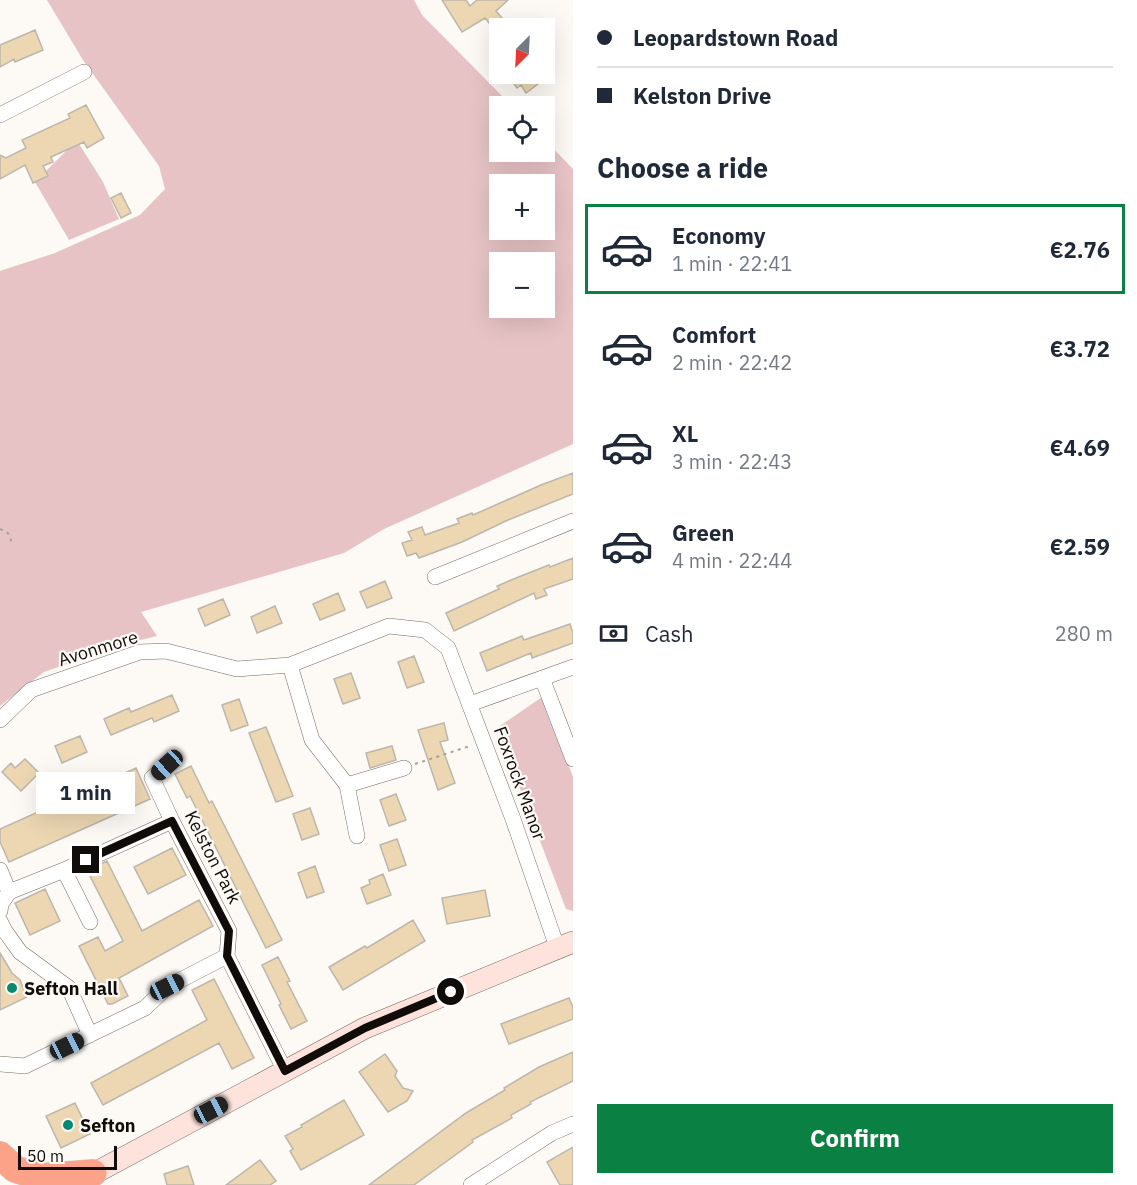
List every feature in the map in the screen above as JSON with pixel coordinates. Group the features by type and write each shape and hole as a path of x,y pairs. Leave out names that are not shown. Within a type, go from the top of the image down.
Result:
{"highway":[{"path":"0,1155 15,1169 40,1177 84,1181"},
{"path":"0,1178 4,1185"}],"main road":[{"path":"84,1181 365,1028 565,945"}],"street":[{"path":"0,116 84,72"},
{"path":"435,577 573,521"},
{"name":"Avonmore","path":"0,720 31,690 140,652 166,651 237,669 290,664 389,626 425,630 448,648 470,704"},
{"path":"290,664 312,740 347,785 357,836"},
{"path":"470,704 573,667"},
{"path":"542,678 573,759"},
{"name":"Foxrock Manor","path":"470,704 565,945"},
{"name":"Kelston Park","path":"167,765 152,778 229,931 227,956 285,1071"},
{"path":"347,785 404,768"},
{"path":"0,911 1,904 9,892 172,821"},
{"path":"0,870 9,892"},
{"path":"64,870 90,922"},
{"path":"0,921 20,952 69,988 90,1035"},
{"path":"0,1064 25,1066 145,1008 167,987 227,956"},
{"path":"471,1185 552,1133 573,1124"}],"path":[{"path":"0,529 8,533 12,543"},
{"path":"404,768 484,741"}],"shaded area":[{"path":"47,0 414,0 422,15 502,96 489,96 489,162 555,162 555,150 573,169 573,444 384,529 344,553 141,612 157,636 124,644 44,672 0,706 0,271 55,253 140,215 165,189 159,166 83,60"},
{"path":"79,144 103,182 119,219 69,240 35,182 69,148"},
{"path":"542,697 573,777 573,911 566,909 497,728"}],"building":[{"path":"442,0 466,0 470,6 477,0 508,0 496,11 502,18 489,18 489,23 485,18 462,32"},
{"path":"35,30 43,50 15,62 14,59 0,67 0,45"},
{"path":"514,84 538,84 526,93 521,85 517,88"},
{"path":"86,105 104,138 87,148 84,142 51,157 53,162 43,166 48,176 33,183 25,165 0,179 0,155 6,158 26,148 22,140 70,118 68,114"},
{"path":"121,193 131,213 121,218 111,198"},
{"path":"573,473 573,494 508,520 462,542 419,558 416,553 407,556 402,543 412,540 408,532 422,527 425,535 459,523 457,519 472,513 473,515"},
{"path":"573,558 573,579 544,589 547,595 536,599 534,593 454,631 446,613 499,589 497,586"},
{"path":"385,581 392,598 367,608 360,592"},
{"path":"338,593 345,610 320,620 313,604"},
{"path":"223,599 230,615 205,626 198,609"},
{"path":"275,606 282,623 257,633 251,617"},
{"path":"570,624 573,643 532,658 531,653 487,671 480,653 522,636 524,640"},
{"path":"414,656 424,682 407,688 398,662"},
{"path":"351,673 360,698 343,704 334,679"},
{"path":"172,695 179,711 154,722 152,718 111,735 104,719 129,708 131,712"},
{"path":"239,699 248,725 231,731 222,705"},
{"path":"444,723 448,740 440,742 455,783 438,790 418,730"},
{"path":"266,727 293,796 276,802 249,733"},
{"path":"80,736 87,752 62,763 55,746"},
{"path":"392,746 396,760 370,768 366,753"},
{"path":"25,759 39,773 21,791 2,772 11,763 15,768"},
{"path":"191,766 209,803 212,801 282,940 266,948 190,796 187,798 175,774"},
{"path":"136,768 150,799 9,862 0,842 0,829"},
{"path":"396,794 406,820 389,826 380,800"},
{"path":"310,808 319,834 302,840 293,814"},
{"path":"397,839 406,865 389,871 380,845"},
{"path":"172,848 186,875 148,894 134,867"},
{"path":"107,861 142,931 199,900 213,926 119,978 128,996 112,1004 108,1004 79,946 98,937 105,951 123,941 87,870"},
{"path":"315,866 324,892 307,898 298,873"},
{"path":"383,874 391,895 367,904 361,888 370,884 369,880"},
{"path":"45,889 60,921 30,935 15,903"},
{"path":"485,890 490,916 447,924 442,898"},
{"path":"413,920 425,941 343,990 329,967 365,946 367,948"},
{"name":"Sefton Hall","path":"0,953 12,973 20,980 27,997 0,1010"},
{"path":"278,957 290,981 287,982 307,1021 291,1029 262,965"},
{"path":"214,979 254,1058 232,1069 219,1043 103,1105 91,1083 207,1020 192,990"},
{"path":"569,998 573,1007 573,1019 509,1044 501,1024"},
{"path":"573,1052 573,1081 530,1102 531,1104 511,1115 512,1118 472,1140 473,1142 414,1185 369,1185 466,1113 505,1090 504,1088 539,1067"},
{"path":"385,1054 397,1071 395,1076 403,1088 413,1091 407,1101 388,1112 359,1072"},
{"path":"344,1100 364,1135 301,1170 290,1151 293,1149 285,1136"},
{"name":"Sefton","path":"75,1103 90,1134 61,1148 46,1116"},
{"path":"573,1147 573,1185 560,1185 547,1162"},
{"path":"260,1160 276,1181 270,1185 226,1185"},
{"path":"188,1166 194,1185 167,1185 164,1174"}],"place":[{"name":"Sefton Hall","path":"12,988"},
{"name":"Sefton","path":"68,1125"}],"route":[{"path":"86,860 172,821 229,931 227,956 285,1071 365,1028 451,992"}]}
